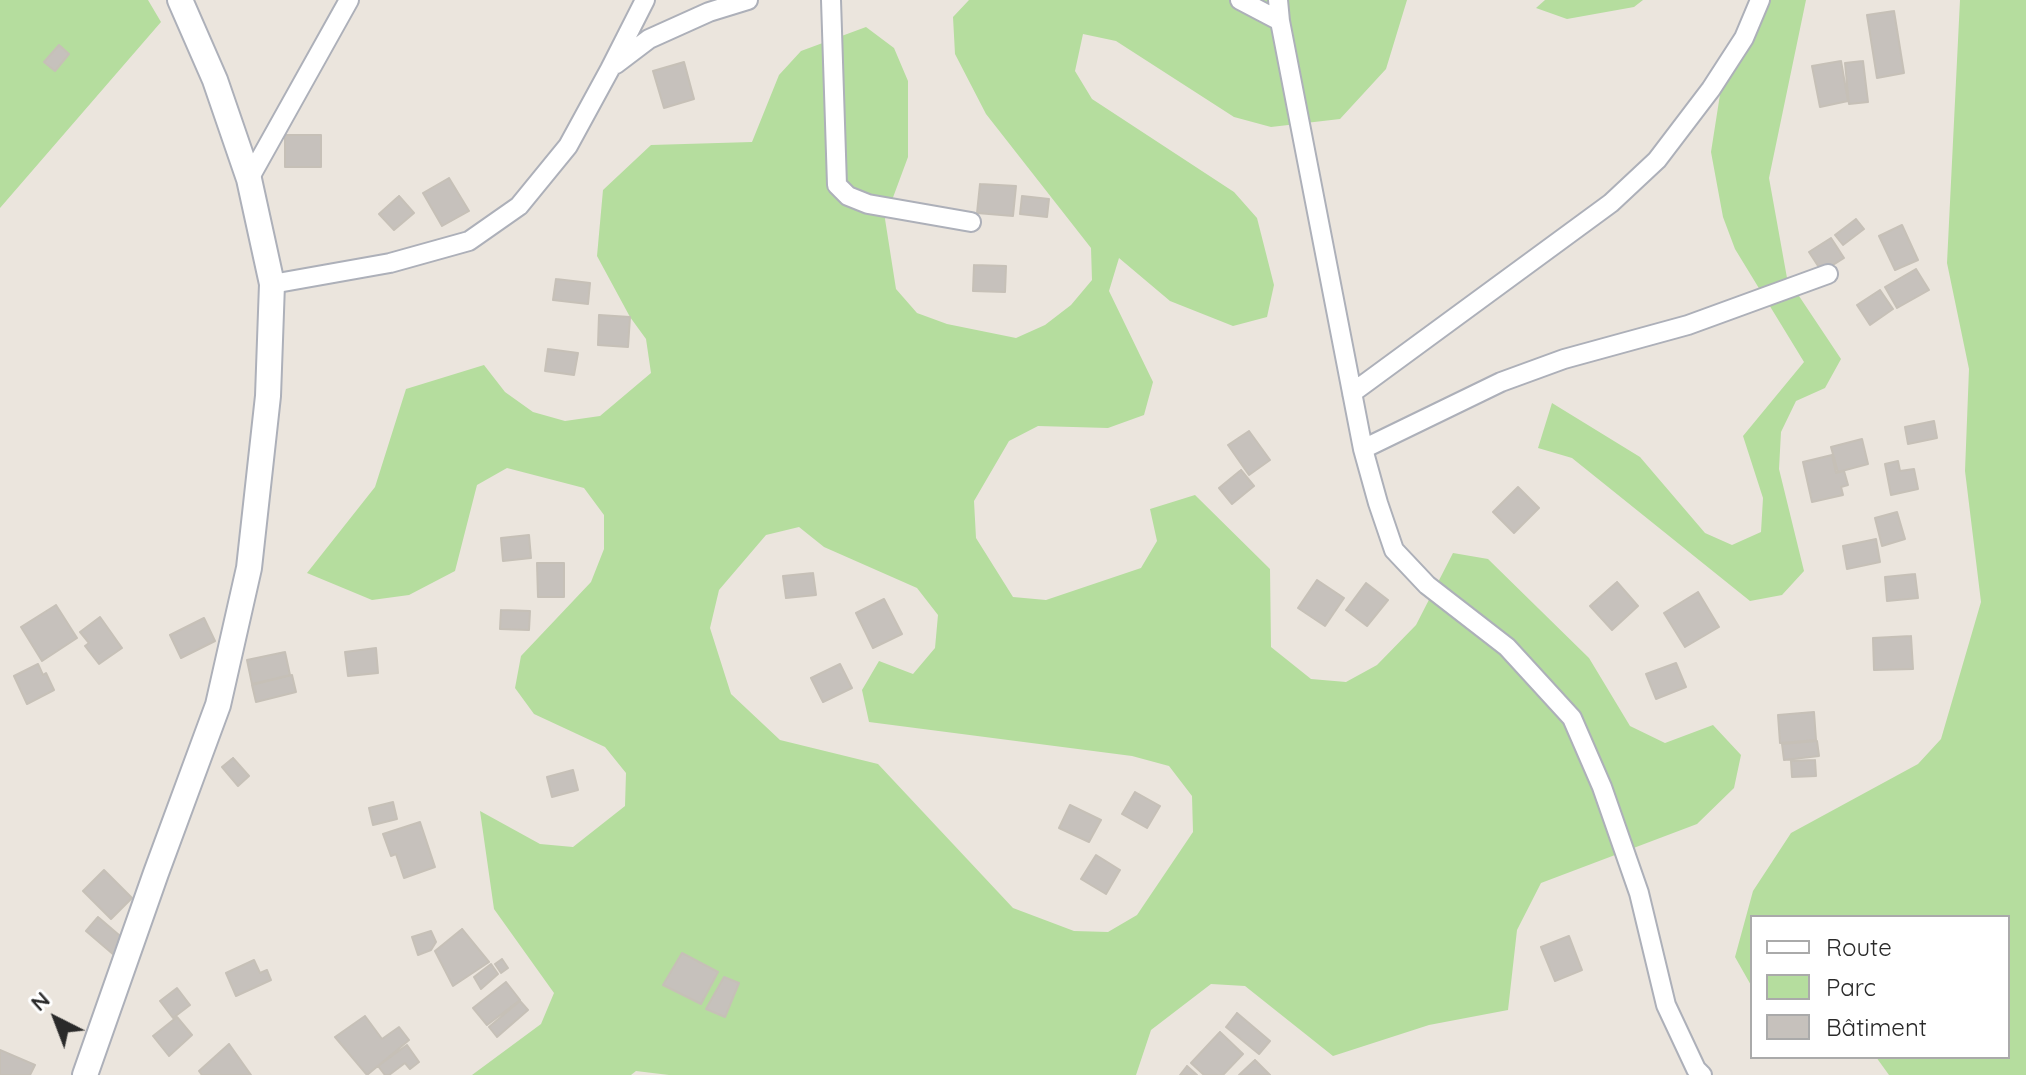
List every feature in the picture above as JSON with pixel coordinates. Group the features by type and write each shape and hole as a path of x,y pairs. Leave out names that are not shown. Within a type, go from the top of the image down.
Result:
{"street":[{"path":"85,1075 218,705 249,568 268,396 272,284 249,179 215,80 180,0"},
{"path":"249,179 349,0"},
{"path":"272,284 390,263 469,241 519,206 568,146 645,0"},
{"path":"610,69 649,39 709,12 748,0"},
{"path":"831,0 837,185 848,196 868,204 971,222"},
{"path":"1242,0 1280,21"},
{"path":"1278,0 1363,449 1394,550 1427,585 1507,647 1572,718 1602,787 1639,893 1666,1005 1696,1069 1702,1075"},
{"path":"1352,393 1611,203 1657,160 1711,89 1744,38 1760,0"},
{"path":"1363,449 1501,382 1564,359 1688,325 1828,274"}],"green space":[{"path":"0,0 148,0 161,22 0,208"},
{"path":"969,0 1407,0 1386,69 1340,119 1271,127 1234,117 1116,41 1083,34 1075,71 1092,99 1234,192 1257,218 1274,285 1267,317 1233,326 1170,301 1119,258 1109,291 1153,382 1144,415 1108,428 1038,426 1009,441 974,501 976,538 1013,597 1046,600 1141,568 1157,541 1150,509 1195,495 1270,569 1271,647 1311,679 1346,682 1377,665 1416,625 1453,553 1488,559 1589,658 1630,726 1665,743 1713,725 1741,755 1734,788 1697,824 1541,883 1517,930 1508,1010 1429,1025 1333,1056 1245,986 1211,984 1151,1030 1136,1075 669,1075 636,1071 631,1075 472,1075 541,1024 554,993 494,909 480,811 540,844 573,847 625,806 626,773 605,747 534,714 515,688 521,656 591,582 604,549 604,515 584,488 507,468 477,485 455,571 409,595 372,600 307,573 375,487 406,389 484,365 505,392 533,412 565,421 600,416 651,373 646,339 630,317 597,256 603,190 651,145 752,142 779,75 801,51 866,27 894,48 908,81 908,157 885,219 896,289 917,313 947,324 1016,338 1045,325 1071,305 1092,280 1091,248 986,114 955,54 953,17","holes":["799,527 824,547 917,588 938,615 935,648 913,674 879,661 862,690 869,722 1132,756 1169,766 1192,796 1193,832 1137,915 1108,932 1074,931 1013,908 878,764 780,740 731,694 710,628 719,590 766,535"]},
{"path":"1545,0 1643,0 1634,7 1567,19 1536,8"},
{"path":"1760,0 1806,0 1769,178 1787,278 1841,359 1825,388 1796,401 1781,432 1779,469 1804,571 1782,595 1750,601 1572,458 1538,448 1552,403 1640,457 1705,533 1732,545 1761,532 1763,498 1743,436 1804,362 1735,249 1723,217 1711,152 1724,69"},
{"path":"1960,0 2026,0 2026,1075 1889,1075 1877,1059 2010,1059 2010,915 1750,915 1750,983 1735,957 1753,891 1791,833 1918,764 1941,739 1981,602 1965,471 1969,369 1947,263"}],"building":[{"path":"1894,11 1904,73 1877,78 1867,15"},
{"path":"59,45 69,54 55,71 44,62"},
{"path":"1841,61 1848,101 1820,107 1812,66"},
{"path":"1863,61 1868,102 1849,104 1845,63"},
{"path":"684,62 694,99 664,108 653,71"},
{"path":"285,135 321,135 321,167 285,167"},
{"path":"449,178 469,211 442,226 423,193"},
{"path":"980,184 1016,186 1013,216 977,213"},
{"path":"399,196 414,213 394,230 379,214"},
{"path":"1022,196 1049,199 1047,217 1020,214"},
{"path":"1856,219 1864,229 1843,245 1835,235"},
{"path":"1902,225 1918,260 1895,270 1879,236"},
{"path":"1831,238 1844,258 1822,272 1809,252"},
{"path":"974,265 1006,266 1005,292 973,291"},
{"path":"1916,269 1929,290 1897,308 1885,287"},
{"path":"556,279 590,283 588,304 553,300"},
{"path":"1880,290 1893,309 1870,325 1857,305"},
{"path":"599,315 630,317 628,347 598,345"},
{"path":"548,349 578,353 574,375 545,371"},
{"path":"1934,421 1937,438 1908,444 1905,427"},
{"path":"1249,431 1270,460 1249,475 1228,445"},
{"path":"1862,439 1868,464 1838,472 1831,447"},
{"path":"1832,455 1836,473 1844,471 1848,485 1841,487 1843,495 1812,502 1803,462"},
{"path":"1898,461 1900,471 1914,469 1918,489 1891,495 1885,464"},
{"path":"1241,470 1254,486 1232,504 1219,488"},
{"path":"1518,487 1539,508 1514,533 1493,512"},
{"path":"1897,512 1905,539 1882,546 1875,518"},
{"path":"529,535 531,558 503,561 501,538"},
{"path":"1876,539 1880,562 1847,569 1843,546"},
{"path":"537,563 564,563 564,597 538,597"},
{"path":"813,573 816,595 786,598 783,576"},
{"path":"1915,574 1918,598 1887,601 1885,577"},
{"path":"1317,580 1344,598 1325,626 1298,608"},
{"path":"1617,582 1638,606 1612,630 1590,606"},
{"path":"1366,583 1388,600 1367,626 1346,610"},
{"path":"1698,592 1719,627 1685,647 1664,613"},
{"path":"884,599 902,634 873,648 856,613"},
{"path":"56,605 77,638 42,661 21,627"},
{"path":"501,610 530,611 529,630 500,629"},
{"path":"100,617 122,648 99,664 85,646 89,643 80,632"},
{"path":"204,618 215,641 181,658 170,635"},
{"path":"1911,636 1913,669 1874,670 1873,638"},
{"path":"376,648 378,673 348,676 345,652"},
{"path":"285,652 290,675 252,684 247,660"},
{"path":"1676,663 1686,687 1656,699 1646,674"},
{"path":"38,664 54,690 27,704 14,676"},
{"path":"840,664 852,688 823,702 811,678"},
{"path":"292,675 296,692 256,702 252,685"},
{"path":"1814,712 1816,740 1780,743 1778,715"},
{"path":"1817,741 1819,756 1784,760 1782,744"},
{"path":"233,758 249,776 238,786 222,767"},
{"path":"1815,760 1816,776 1792,777 1791,761"},
{"path":"573,770 578,790 552,797 547,777"},
{"path":"1135,792 1160,806 1147,828 1122,814"},
{"path":"393,802 397,819 373,825 369,808"},
{"path":"1070,805 1101,820 1089,842 1059,828"},
{"path":"420,822 435,867 404,878 396,854 391,856 383,834"},
{"path":"1096,855 1120,870 1106,894 1081,879"},
{"path":"104,870 132,898 111,919 83,891"},
{"path":"98,917 126,941 114,955 86,931"},
{"path":"462,929 489,962 453,986 435,951"},
{"path":"431,931 436,942 431,950 418,955 412,937"},
{"path":"1569,936 1582,970 1555,981 1541,947"},
{"path":"682,953 718,972 701,1004 663,985"},
{"path":"502,959 508,968 501,973 495,964"},
{"path":"254,960 260,973 267,970 271,980 236,996 226,973"},
{"path":"491,964 498,974 481,989 474,977"},
{"path":"724,977 739,983 725,1017 706,1009"},
{"path":"506,982 520,1000 487,1025 473,1008"},
{"path":"177,988 190,1005 173,1018 160,1001"},
{"path":"520,1001 528,1010 497,1037 489,1027"},
{"path":"1237,1013 1270,1041 1259,1054 1226,1027"},
{"path":"365,1016 382,1039 399,1027 409,1040 367,1075 335,1037"},
{"path":"177,1017 192,1035 169,1056 153,1036"},
{"path":"1220,1032 1243,1054 1223,1075 1204,1075 1191,1063"},
{"path":"229,1044 251,1075 202,1075 199,1071"},
{"path":"407,1045 419,1062 410,1069 405,1063 385,1075 378,1066"},
{"path":"0,1050 35,1065 30,1075 0,1075"},
{"path":"1255,1060 1270,1075 1239,1075"},
{"path":"1187,1066 1197,1075 1180,1075"}]}
